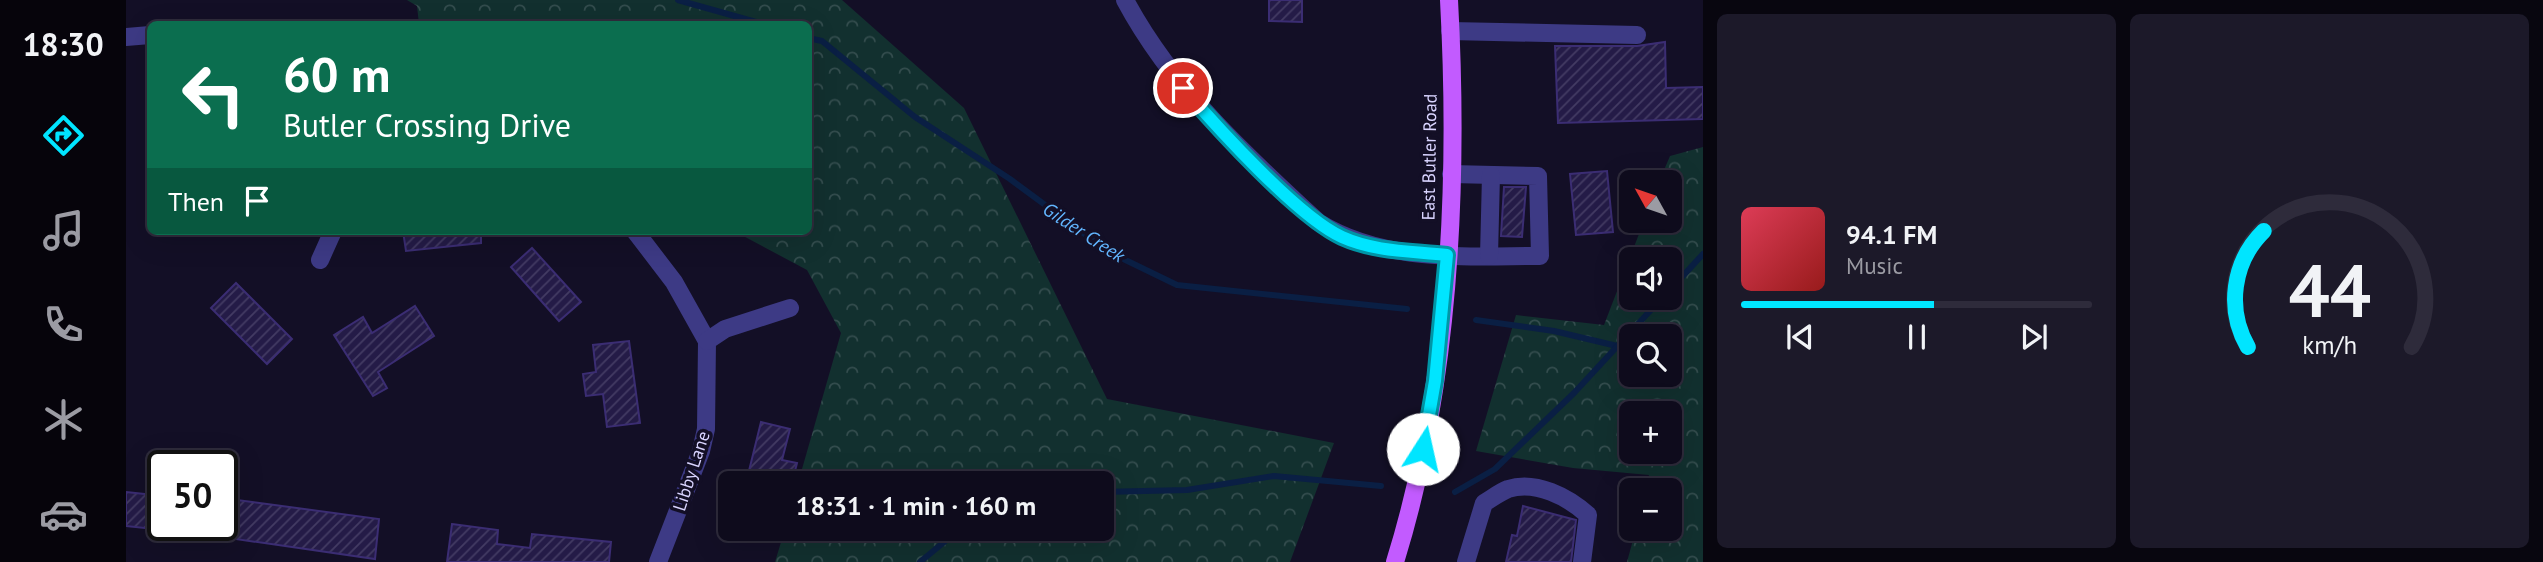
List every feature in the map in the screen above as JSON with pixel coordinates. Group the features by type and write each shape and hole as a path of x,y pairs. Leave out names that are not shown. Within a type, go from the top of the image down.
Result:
{"main road":[{"name":"East Butler Road","path":"1395,562 1408,523 1435,381 1447,255 1451,174 1449,0"}],"street":[{"path":"1125,0 1168,69 1199,106 1318,222 1341,237 1368,246 1447,255 1540,256 1538,176 1451,174"},
{"path":"1450,31 1637,35"},
{"path":"126,37 147,35"},
{"path":"1489,256 1491,175"},
{"path":"320,260 331,235"},
{"name":"Libby Lane","path":"638,235 674,282 707,341 706,429 701,451 657,562"},
{"path":"707,341 725,329 789,308"},
{"path":"1466,562 1484,503 1509,489 1543,489 1571,500 1588,515 1582,562"}],"green space":[{"path":"407,0 842,0 964,108 1107,399 1334,443 1290,562 775,562 781,541 1114,541 1114,471 801,471 841,333 807,270 741,235 812,235 812,21 419,21 417,6"},
{"path":"1703,147 1703,562 1627,562 1633,541 1682,541 1682,478 1648,478 1649,475 1573,468 1476,451 1516,315 1604,325 1619,286 1619,310 1682,310 1682,247 1634,247 1639,233 1682,233 1682,170 1664,170 1670,156"}],"building":[{"path":"1269,0 1302,0 1302,22 1269,21"},
{"path":"1665,42 1666,88 1703,87 1703,119 1558,123 1555,46 1637,46"},
{"path":"1607,171 1613,232 1576,235 1570,174"},
{"path":"1504,187 1526,187 1522,237 1501,236"},
{"path":"404,235 481,235 481,243 406,251"},
{"path":"532,248 581,302 559,321 511,267"},
{"path":"236,283 292,339 267,364 211,308"},
{"path":"415,306 434,336 378,372 387,388 373,396 334,335 363,317 372,333"},
{"path":"629,341 640,423 607,427 603,394 586,396 583,374 596,372 593,345"},
{"path":"761,422 790,429 782,460 797,463 795,471 749,471"},
{"path":"126,492 147,494 147,528 126,526"},
{"path":"238,500 379,519 375,559 238,539"},
{"path":"1523,506 1576,520 1571,562 1506,562 1512,535 1517,536"},
{"path":"452,524 498,530 497,544 530,548 532,534 611,542 609,562 447,562"}],"waterway":[{"name":"Gilder Creek","path":"678,0 752,21"},
{"name":"Gilder Creek","path":"812,39 822,41 915,117 1010,179 1109,252 1177,285 1407,309"},
{"name":"Gilder Creek","path":"1682,277 1703,254"},
{"path":"1455,492 1495,469 1574,393 1651,310"},
{"name":"Gilder Creek","path":"1476,320 1554,331 1617,346"},
{"path":"1114,492 1187,490 1274,476 1381,486"},
{"path":"920,562 945,541"}],"route":[{"path":"1183,88 1264,173 1318,222 1341,237 1383,249 1447,255 1435,381 1423,449"}]}
